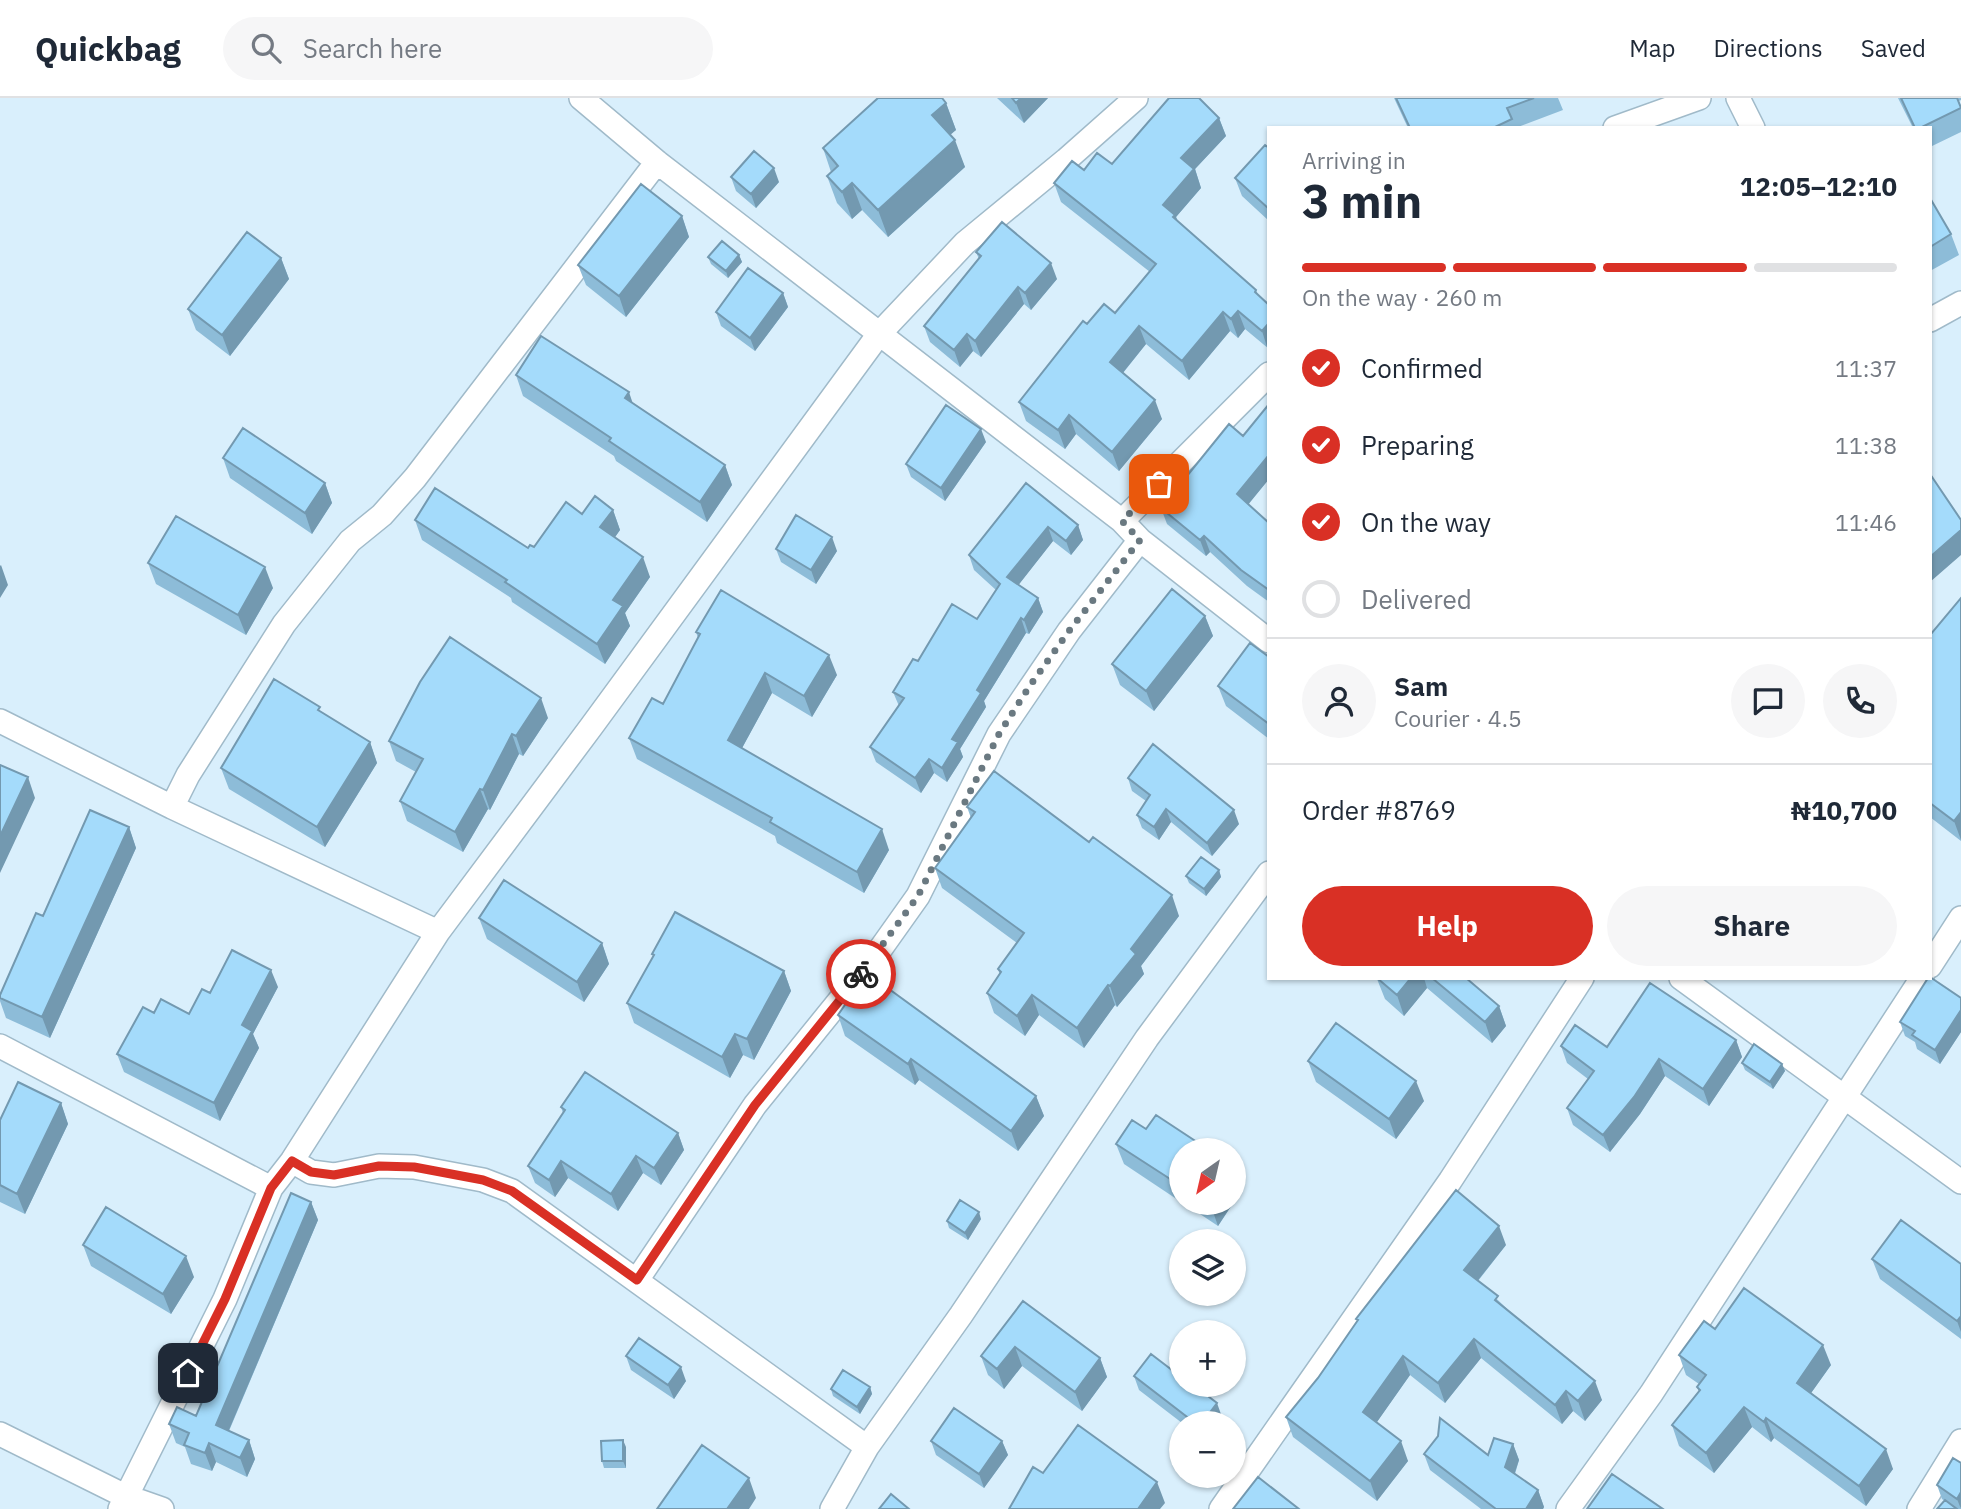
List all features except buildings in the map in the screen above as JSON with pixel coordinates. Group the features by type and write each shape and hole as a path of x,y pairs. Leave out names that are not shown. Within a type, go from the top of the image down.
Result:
{"street":[{"path":"583,98 657,162 1122,521 1140,540 1267,639"},
{"path":"123,1502 225,1299 271,1188 292,1161 438,932 879,334 965,243 1136,98"},
{"path":"1621,126 1699,98"},
{"path":"1738,98 1752,126"},
{"path":"172,807 188,775 284,624 350,541 382,515 415,478 657,162"},
{"path":"1932,319 1961,303"},
{"path":"1122,521 1267,376"},
{"path":"637,1280 755,1105 874,958 918,896 999,734 1069,631 1140,540"},
{"path":"0,721 172,807 438,932"},
{"path":"832,1509 867,1447 961,1315 1147,1038 1267,876"},
{"path":"1932,963 1961,918"},
{"path":"1221,1509 1450,1181 1581,980"},
{"path":"1684,980 1961,1182"},
{"path":"1568,1509 1651,1394 1922,980"},
{"path":"0,1046 271,1188"},
{"path":"292,1161 311,1172 334,1175 379,1166 414,1167 483,1180 512,1191 867,1447"},
{"path":"0,1434 123,1502 162,1509"},
{"path":"1919,1509 1961,1441"}],"way so far":[{"path":"861,974 918,896 999,734 1029,687 1140,540 1122,521 1159,484"}],"route":[{"path":"188,1373 225,1299 271,1188 292,1161 311,1172 334,1175 379,1166 414,1167 483,1180 512,1191 637,1280 755,1105 861,974"}]}
